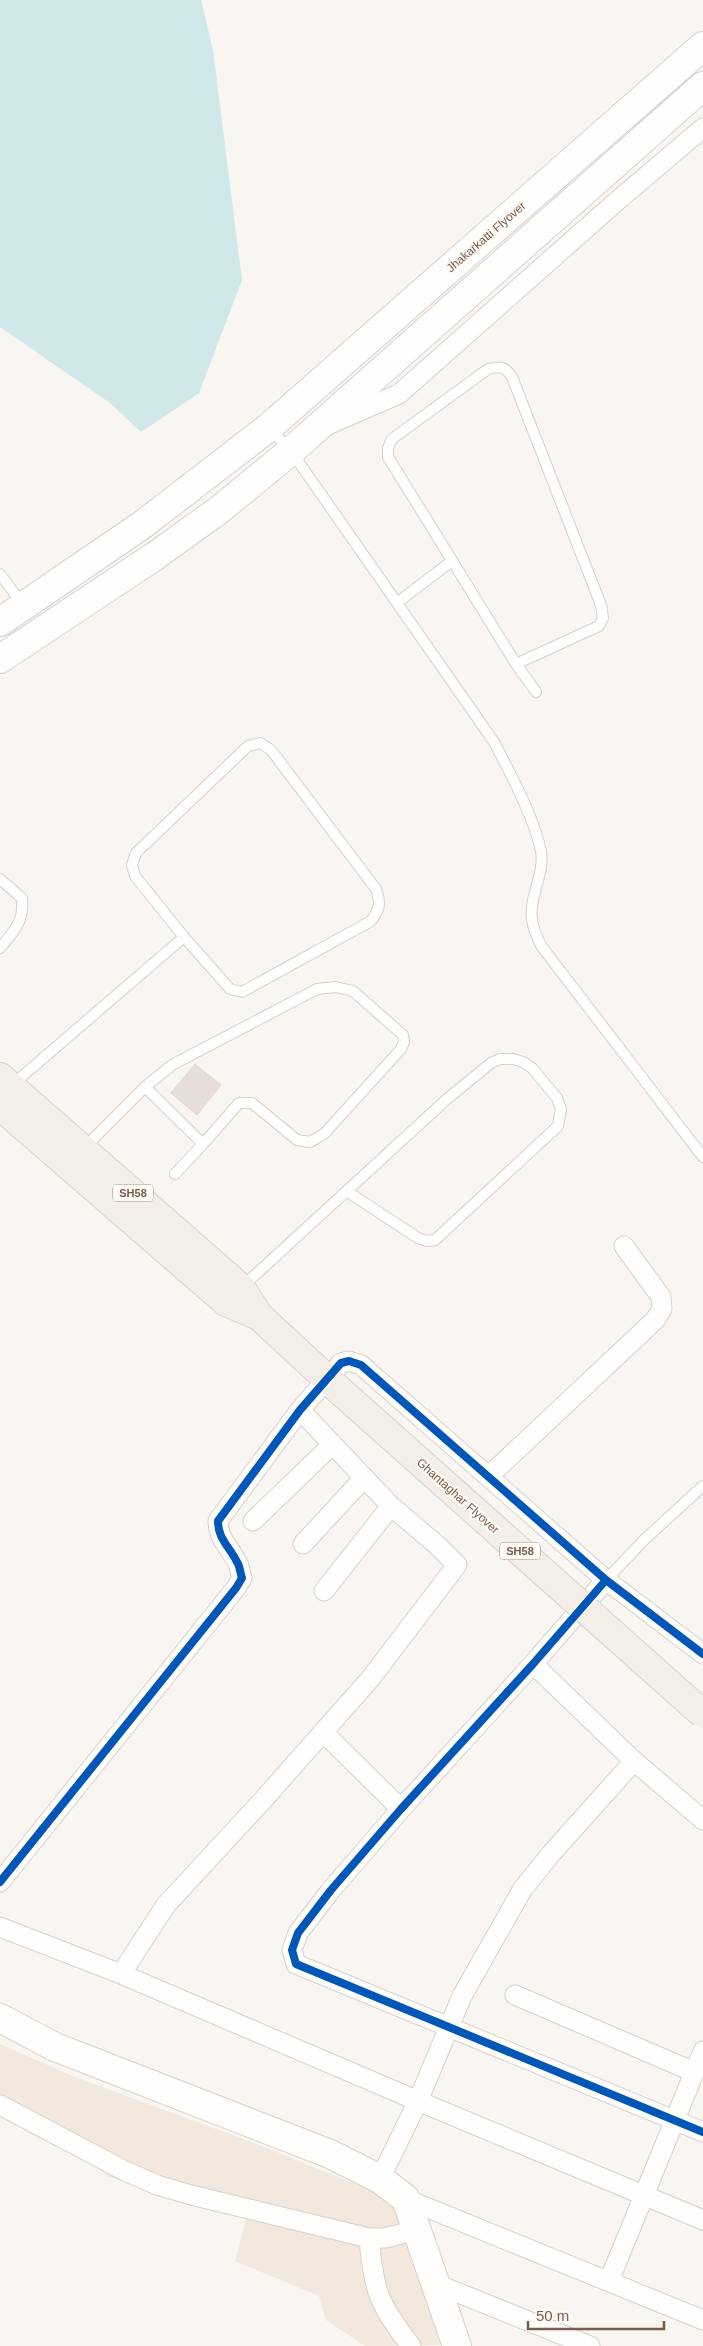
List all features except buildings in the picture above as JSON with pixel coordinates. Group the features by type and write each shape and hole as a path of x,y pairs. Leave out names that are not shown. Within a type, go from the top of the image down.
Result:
{"main road":[{"name":"Jhakarkatti Flyover","path":"0,622 142,525 268,428 703,46"},
{"path":"0,658 155,556 219,510 317,429 703,86"},
{"name":"SH58","path":"3,1090 332,1383"},
{"name":"Ghantaghar Flyover","path":"332,1383 703,1714"},
{"path":"1,2022 55,2047 330,2154 380,2179 406,2199 457,2346"}],"street":[{"path":"317,429 399,394 617,201 703,128"},
{"path":"489,1476 655,1320 662,1309 661,1297 624,1246"},
{"path":"0,1882 236,1588 242,1578 238,1562 222,1541 218,1530 218,1520 300,1410 332,1383 341,1363 349,1361 361,1365 606,1580 703,1654"},
{"path":"121,1974 166,1905 370,1679 457,1565 438,1546 391,1506 300,1410"},
{"path":"253,1521 332,1445"},
{"path":"303,1544 364,1478"},
{"path":"324,1591 391,1506"},
{"path":"606,1580 533,1664 401,1809 320,1904 298,1933 292,1950 296,1964 325,1978 449,2026 703,2132"},
{"path":"533,1664 634,1761 703,1820"},
{"path":"323,1732 401,1809"},
{"path":"380,2179 418,2101 462,1996 522,1890 550,1855 634,1761"},
{"path":"0,1927 121,1974 703,2220"},
{"path":"515,1995 694,2072"},
{"path":"609,2282 673,2120 703,2051"},
{"path":"0,2105 123,2170 190,2196 369,2238 385,2238 416,2230"},
{"path":"406,2199 703,2320"},
{"path":"369,2238 373,2279 377,2295 386,2314 411,2346"},
{"path":"434,2283 590,2346"}],"lane":[{"path":"516,664 599,626 604,618 601,605 512,377 507,369 500,366 488,369 392,439 388,448 388,458 516,664 536,692"},
{"path":"268,428 291,451 494,742 515,783 541,851 542,867 531,917 534,932 542,947 703,1157"},
{"path":"398,602 452,561"},
{"path":"0,574 24,606"},
{"path":"260,743 271,750 376,889 380,901 379,910 371,921 242,992 230,989 184,937 135,876 132,865 136,853 248,746 260,743"},
{"path":"0,879 22,898 23,913 16,930 0,948"},
{"path":"3,1090 184,937"},
{"path":"76,1156 172,1065 316,989 336,987 354,991 404,1035 401,1049 324,1134 310,1142 297,1140 252,1103 246,1101 239,1103 174,1174"},
{"path":"234,1295 447,1099 490,1063 500,1059 523,1062 532,1068 557,1098 561,1109 558,1126 435,1240 427,1241 418,1238 348,1192"},
{"path":"146,1088 203,1144"},
{"path":"606,1580 645,1539 703,1486"}],"shaded area":[{"path":"0,2044 75,2077 262,2146 392,2199 407,2221 440,2345 365,2346 326,2320 319,2296 235,2261 248,2212 106,2176 110,2159 0,2107"}],"water":[{"path":"0,0 201,0 213,50 242,280 199,393 141,432 110,403 0,327"}],"cycle path":[{"path":"0,1882 236,1588 242,1578 238,1564 222,1538 218,1521 300,1410 341,1363 349,1361 361,1365 606,1580 703,1654"},
{"path":"606,1580 331,1890 298,1933 292,1950 296,1964 703,2132"}]}
